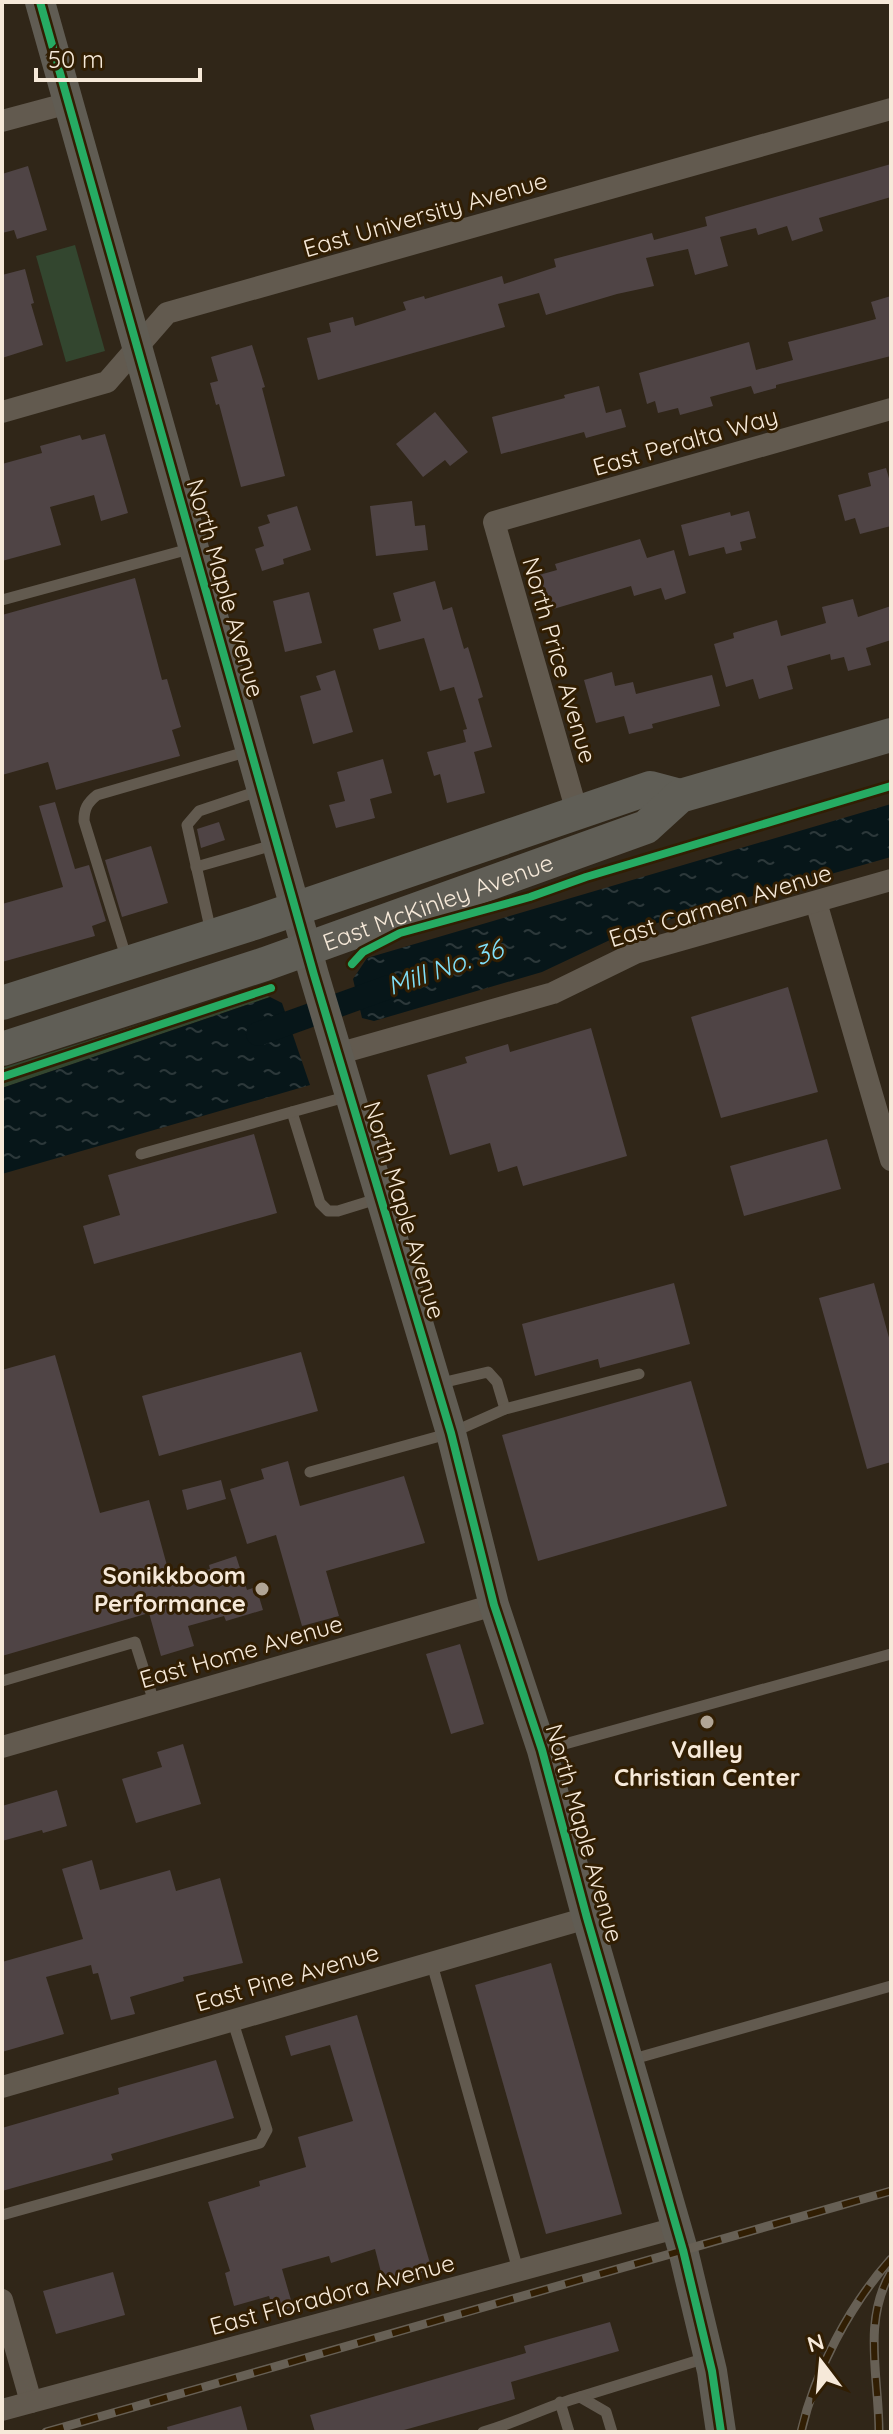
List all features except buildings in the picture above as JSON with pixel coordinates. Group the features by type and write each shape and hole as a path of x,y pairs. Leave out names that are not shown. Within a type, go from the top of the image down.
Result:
{"main road":[{"name":"East McKinley Avenue","path":"2,1049 311,964 646,827 680,796 891,735"},
{"name":"East McKinley Avenue","path":"2,1003 212,937 650,788 680,796"}],"street":[{"name":"North Maple Avenue","path":"40,2 295,909 451,1433 494,1605 542,1750 676,2228 709,2357 721,2432"},
{"path":"2,121 69,103"},
{"name":"East University Avenue","path":"2,412 107,382 167,313 891,109"},
{"name":"East Peralta Way","path":"494,522 891,409"},
{"name":"North Price Avenue","path":"494,522 577,812"},
{"name":"East Carmen Avenue","path":"337,1054 553,993 635,953 891,880"},
{"path":"816,902 891,1160"},
{"name":"East Home Avenue","path":"3,1743 494,1605"},
{"name":"East Pine Avenue","path":"2,2087 587,1918"},
{"name":"East Floradora Avenue","path":"2,2410 676,2228"},
{"path":"2,2300 31,2402"}],"lane":[{"path":"2,600 194,548"},
{"path":"128,964 84,821 84,810 89,801 97,795 251,751"},
{"path":"212,937 187,825 199,811 262,790"},
{"path":"196,867 277,844"},
{"path":"141,1154 350,1096"},
{"path":"292,1112 320,1203 328,1211 338,1211 380,1198"},
{"path":"436,1384 488,1372 497,1382 505,1409"},
{"path":"310,1472 451,1433 505,1409 639,1374"},
{"path":"2,1681 135,1642 154,1702"},
{"path":"542,1750 891,1654"},
{"path":"432,1964 518,2270"},
{"path":"628,2060 891,1986"},
{"path":"2,2215 260,2143 267,2130 232,2019"},
{"path":"483,2432 518,2427 560,2402 709,2357"},
{"path":"580,2397 606,2412 612,2432"},
{"path":"560,2402 569,2432"}],"green space":[{"path":"75,245 105,351 66,362 36,256"},
{"path":"252,989 270,997 2,1088 2,1068"}],"water":[{"path":"891,804 891,857 629,931 542,972 374,1021 362,1018 353,979 367,958"},
{"path":"270,997 282,1003 310,1085 2,1174 2,1088"}],"waterway":[{"name":"Mill No. 36","path":"258,1034 389,987"}],"railway":[{"path":"46,2432 891,2191"},
{"path":"801,2432 815,2386 836,2340 861,2297 891,2259"},
{"path":"879,2432 874,2330 882,2291 891,2272"}],"cycle path":[{"path":"40,2 314,975 451,1433 494,1605 542,1750 683,2250 712,2371 721,2432"},
{"path":"352,964 363,952 400,933 530,897 586,877 891,786"},
{"path":"2,1077 271,988"}],"place":[{"name":"Sonikkboom Performance","path":"262,1589"},
{"name":"Valley Christian Center","path":"707,1722"}]}
